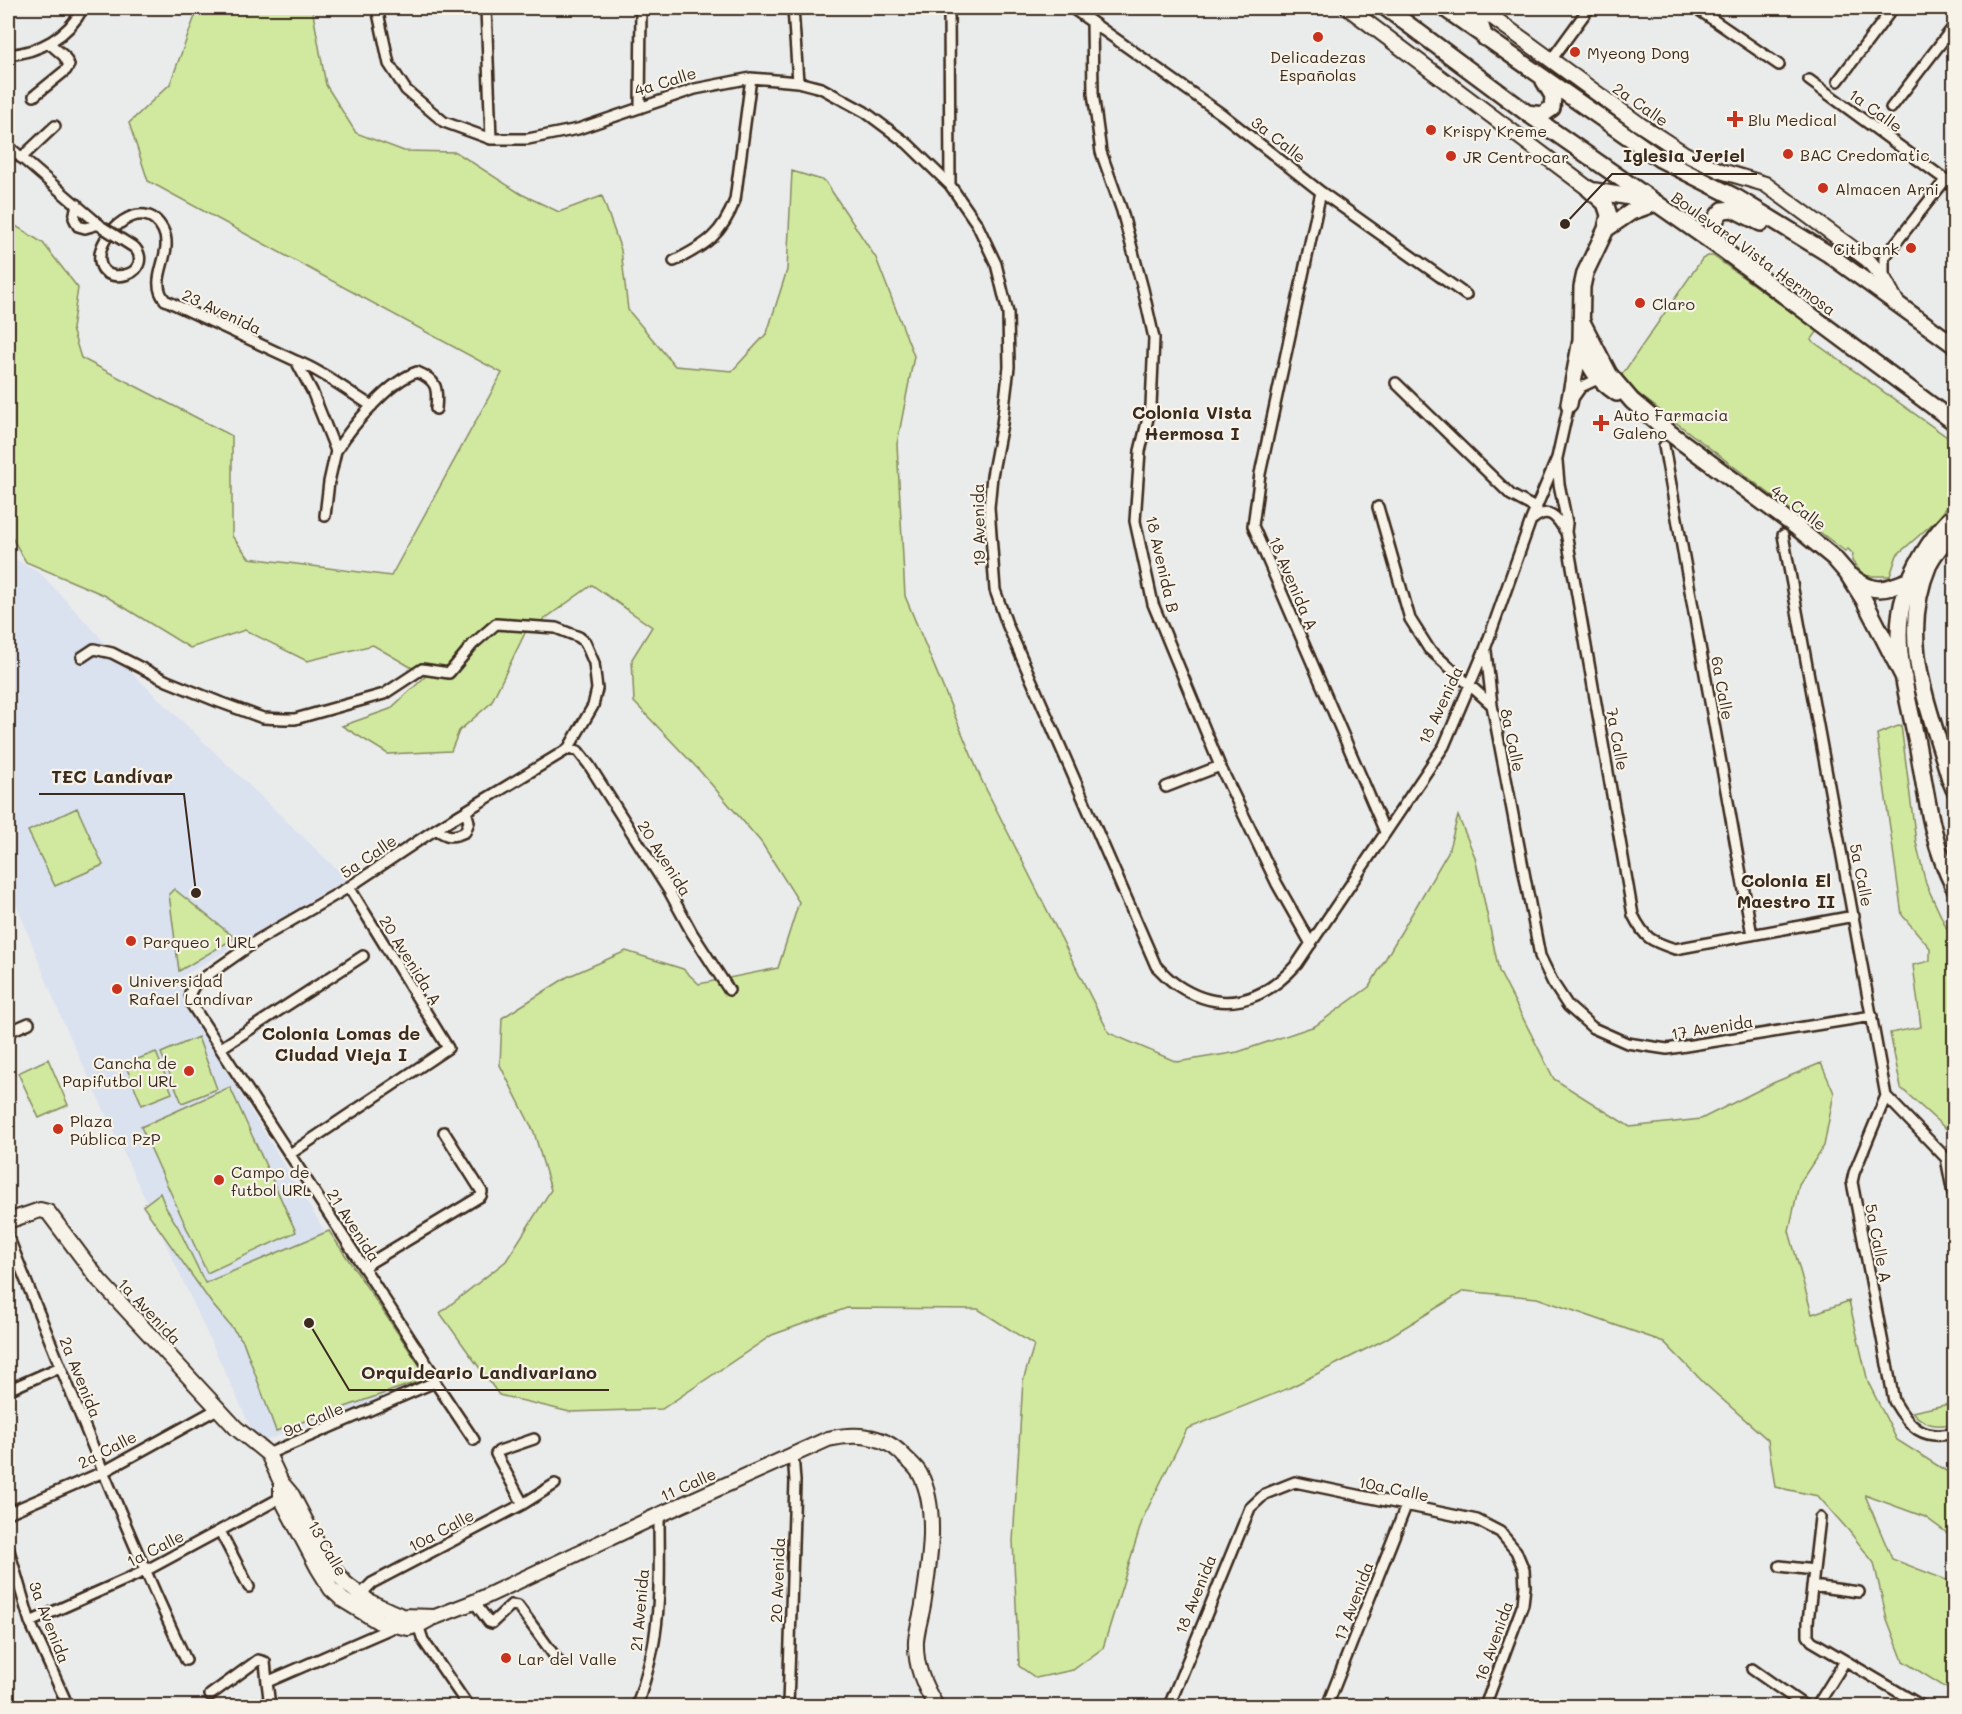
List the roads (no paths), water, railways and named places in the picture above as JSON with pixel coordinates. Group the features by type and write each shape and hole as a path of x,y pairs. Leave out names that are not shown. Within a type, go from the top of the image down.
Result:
{"main road":[{"name":"Boulevard Vista Hermosa","path":"1386,8 1527,113 1722,249 1954,422"},
{"name":"Boulevard Vista Hermosa","path":"1444,8 1660,159 1737,198 1827,253 1954,345"},
{"path":"1475,8 1485,38"},
{"path":"1527,113 1542,115 1553,105 1551,92 1541,76"},
{"path":"1589,189 1653,202"},
{"path":"1569,404 1581,340 1582,288 1585,273 1606,229 1609,210 1605,203 1589,189"},
{"path":"1606,229 1653,202"},
{"path":"1722,249 1714,234 1714,223 1720,212 1726,208 1827,253"},
{"name":"4a Calle","path":"1581,320 1600,361 1632,401"},
{"name":"4a Calle","path":"1581,340 1585,357 1598,379 1632,401 1670,433 1819,545 1846,573 1869,610 1904,678"},
{"path":"1598,379 1620,387"},
{"path":"1952,525 1927,571 1917,603 1914,640 1918,670 1954,789"},
{"path":"1952,525 1936,533 1910,580 1904,594 1900,621 1904,678 1932,826 1947,873 1954,887"},
{"path":"1927,571 1954,544"},
{"path":"1846,573 1867,588 1875,589 1885,589 1910,580"}],"street":[{"path":"8,55 28,52 49,44 72,25 83,8"},
{"name":"4a Calle","path":"377,8 389,64 406,90 444,122 491,139 528,140 578,129 695,89 751,78 798,82 821,88 865,112 908,144 950,185"},
{"path":"486,8 491,139"},
{"path":"640,108 641,8"},
{"path":"793,8 798,82"},
{"path":"949,8 950,185"},
{"name":"3a Calle","path":"1072,8 1223,115 1322,192 1466,295"},
{"path":"1348,8 1589,189"},
{"name":"2a Calle","path":"1480,8 1639,124 1686,154 1721,171 1766,184 1867,259 1884,279 1897,303"},
{"path":"1551,60 1589,8"},
{"path":"1696,8 1779,65"},
{"path":"1838,81 1893,8"},
{"name":"18 Avenida B","path":"1092,22 1093,93 1101,152 1122,211 1154,338 1150,406 1140,451 1135,521 1153,604 1220,766 1277,884 1311,944"},
{"path":"1891,108 1954,26"},
{"path":"34,96 69,65 64,56 49,44"},
{"path":"674,261 702,247 712,239 729,215 735,200 751,78"},
{"name":"1a Calle","path":"1809,80 1954,186"},
{"path":"21,158 55,126"},
{"name":"23 Avenida","path":"8,146 101,225 135,248 140,258 133,271 116,276 107,274 103,271 100,261 100,249 118,223 131,216 150,218 160,225 167,247 158,282 160,295 165,300 308,365 372,406"},
{"path":"1884,279 1884,258 1946,179"},
{"name":"19 Avenida","path":"950,185 977,224 996,264 1008,313 1008,367 989,507 995,590 1006,624 1156,966 1176,985 1202,998"},
{"name":"18 Avenida A","path":"1322,192 1260,474 1253,526 1385,832"},
{"path":"77,204 74,218 78,226 85,228 101,225"},
{"path":"1867,259 1884,258"},
{"path":"296,361 318,403 336,451"},
{"path":"325,516 336,451 372,406 405,376 417,372 433,381 436,389 436,409"},
{"path":"1569,404 1581,387 1598,379"},
{"path":"1396,383 1511,495 1520,502 1537,509"},
{"name":"18 Avenida","path":"1202,998 1224,1001 1245,1000 1266,992 1282,980 1311,944 1444,746 1485,649 1531,520 1557,458 1569,404"},
{"name":"6a Calle","path":"1664,446 1752,935"},
{"name":"7a Calle","path":"1557,458 1559,484 1567,523 1566,532 1633,915 1642,933 1656,942 1675,949 1752,935"},
{"name":"8a Calle","path":"1378,507 1410,619 1429,648 1492,705 1540,956 1553,983 1568,1006"},
{"path":"1531,520 1539,514 1550,513 1559,520 1566,532"},
{"name":"5a Calle","path":"1783,535 1886,1096"},
{"path":"82,657 94,649 112,653 167,681 263,718 295,719 384,694 423,669 449,673 473,644 496,624 556,628 579,637 585,642 594,663 597,689 593,706 568,749"},
{"path":"1485,649 1492,705"},
{"name":"5a Calle","path":"190,993 195,984 258,940 349,887 436,829 568,749"},
{"name":"20 Avenida","path":"568,749 578,751 588,765 729,990"},
{"path":"1166,787 1220,766"},
{"path":"436,829 452,837 465,832 469,822 466,811"},
{"name":"20 Avenida A","path":"290,1154 448,1048 349,887"},
{"path":"1752,935 1854,916"},
{"path":"221,1048 363,956"},
{"name":"21 Avenida","path":"190,993 192,1005 474,1440"},
{"name":"17 Avenida","path":"1568,1006 1593,1028 1627,1044 1666,1049 1872,1016"},
{"path":"8,1032 28,1023"},
{"path":"1886,1096 1946,1158 1954,1199"},
{"name":"5a Calle A","path":"1886,1096 1852,1182 1894,1401 1904,1418 1917,1431 1934,1436 1954,1433"},
{"path":"363,1267 481,1196 482,1192 444,1131"},
{"name":"1a Avenida","path":"8,1221 40,1210 48,1212 99,1280 236,1428 268,1454"},
{"name":"2a Avenida","path":"8,1237 103,1472 186,1660"},
{"path":"8,1390 60,1367"},
{"name":"9a Calle","path":"268,1454 435,1382"},
{"name":"2a Calle","path":"8,1513 103,1472 219,1408"},
{"name":"11 Calle","path":"417,1621 435,1617 474,1602 828,1439 855,1435 874,1438 895,1448 919,1471 927,1491 930,1525 924,1595 916,1642 924,1686 936,1707"},
{"path":"523,1504 496,1454 534,1439"},
{"name":"13 Calle","path":"268,1454 318,1568 331,1589 343,1600 379,1622 408,1628 417,1621"},
{"name":"20 Avenida","path":"788,1707 795,1481 793,1454"},
{"name":"10a Calle","path":"1259,1499 1264,1494 1295,1482 1477,1520 1500,1532 1516,1551"},
{"name":"10a Calle","path":"362,1596 372,1583 523,1504 555,1484"},
{"name":"1a Calle","path":"30,1622 145,1571 286,1495"},
{"name":"13 Calle","path":"286,1495 337,1575 362,1596 390,1611 417,1621"},
{"name":"18 Avenida","path":"1168,1707 1250,1508 1259,1499"},
{"name":"17 Avenida","path":"1327,1707 1406,1506"},
{"name":"21 Avenida","path":"637,1707 656,1634 659,1515"},
{"path":"1820,1518 1808,1636 1812,1641 1909,1703 1922,1707"},
{"path":"220,1531 249,1587"},
{"name":"3a Avenida","path":"8,1547 30,1622 68,1707"},
{"name":"16 Avenida","path":"1485,1707 1525,1595 1524,1570 1516,1551"},
{"path":"1780,1566 1814,1570"},
{"path":"1812,1586 1859,1592"},
{"path":"362,1596 365,1615"},
{"path":"474,1602 492,1623 511,1605 518,1606 559,1662"},
{"path":"417,1621 423,1640 468,1707"},
{"path":"267,1682 398,1626"},
{"path":"210,1695 258,1660 265,1662 270,1707"},
{"path":"1817,1707 1845,1661"},
{"path":"1752,1669 1806,1707"}],"place":[{"name":"Delicadezas Españolas","path":"1318,37"},
{"name":"Myeong Dong","path":"1575,52"},
{"name":"Blu Medical","path":"1735,119"},
{"name":"Krispy Kreme","path":"1431,130"},
{"name":"BAC Credomatic","path":"1788,154"},
{"name":"JR Centrocar","path":"1451,156"},
{"name":"Almacen Arni","path":"1823,188"},
{"name":"Iglesia Jeriel","path":"1565,224"},
{"name":"Citibank","path":"1911,248"},
{"name":"Claro","path":"1640,303"},
{"name":"Auto Farmacia Galeno","path":"1601,423"},
{"name":"TEC Landívar","path":"196,893"},
{"name":"Parqueo 1 URL","path":"131,941"},
{"name":"Universidad Rafael Landívar","path":"117,989"},
{"name":"Cancha de Papifutbol URL","path":"189,1071"},
{"name":"Plaza Pública PzP","path":"58,1129"},
{"name":"Campo de futbol URL","path":"219,1180"},
{"name":"Orquideario Landivariano","path":"309,1323"},
{"name":"Lar del Valle","path":"506,1658"}],"district":[{"name":"Colonia Vista Hermosa I","path":"1192,422"},
{"name":"Colonia El Maestro II","path":"1786,890"},
{"name":"Colonia Lomas de Ciudad Vieja I","path":"341,1043"}]}
